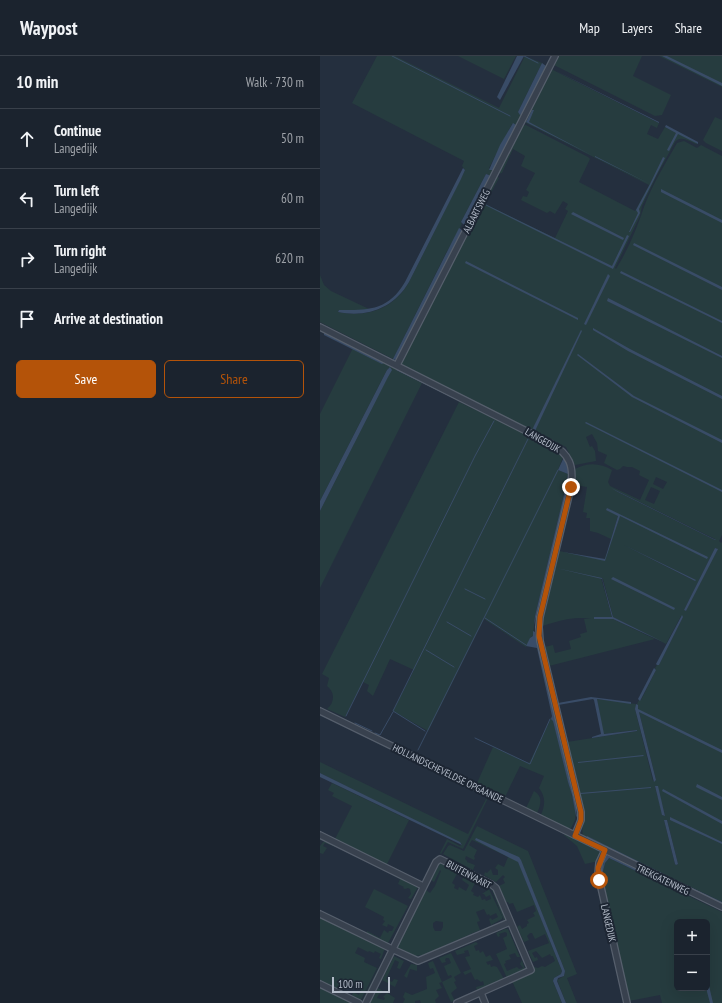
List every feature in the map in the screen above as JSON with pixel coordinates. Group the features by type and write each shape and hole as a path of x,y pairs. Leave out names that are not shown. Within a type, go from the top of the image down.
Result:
{"street":[{"name":"ALBARTSWEG","path":"397,365 555,56"},
{"name":"LANGEDIJK","path":"320,326 554,445 564,452 570,463 573,474 571,487 540,617 539,627 540,641 581,812 581,820 575,836"},
{"name":"HOLLANDSCHEVELDSE OPGAANDE","path":"320,711 575,836"},
{"path":"575,836 605,850"},
{"path":"321,838 423,886"},
{"name":"LANGEDIJK","path":"605,850 599,863 598,874 627,1003"},
{"name":"TREKGATENWEG","path":"605,850 722,907"},
{"name":"BUITENVAART","path":"366,1003 423,886 436,862 440,859 491,884 496,888 531,970 458,1003"},
{"path":"320,914 415,960 422,960 510,922"},
{"path":"320,984 359,1003"},
{"path":"481,993 485,1003"}],"green space":[{"path":"377,56 395,56 499,108 525,56 542,63 518,112 522,114 516,125 512,124 489,168 493,170 490,176 486,174 393,359 320,322 320,275 324,285 331,291 369,309 357,311 339,310 338,312 359,314 388,305 396,299 409,282 465,170 462,166 464,161 352,103"},
{"path":"458,56 516,56 504,79"},
{"path":"556,56 642,56 633,76 671,95 662,115 655,116 554,65 551,65"},
{"path":"659,56 722,56 722,87"},
{"path":"549,68 659,123 657,128 651,125 647,134 658,139 665,127 698,143 696,144 682,139 675,142 642,206 640,216 615,268 616,269 632,239 647,199 677,143 684,141 697,148 701,145 722,156 722,535 719,541 721,543 722,542 722,902 583,835 582,804 567,742 637,731 603,734 597,699 636,704 635,709 653,781 656,780 637,704 639,700 641,700 656,670 655,668 659,665 683,617 681,616 666,644 613,617 603,579 601,578 612,617 594,618 613,619 655,639 549,666 544,647 553,645 555,653 571,649 569,641 581,637 580,634 587,632 584,619 591,619 584,618 572,619 542,626 559,551 604,560 607,551 605,560 619,516 611,539 590,531 590,518 586,518 587,513 583,512 587,487 574,485 575,469 589,464 608,468 612,470 608,482 610,486 640,500 649,480 639,475 640,471 632,467 623,466 617,470 604,463 607,455 598,451 597,443 592,434 586,437 590,447 592,446 595,451 596,461 575,465 566,447 402,365 401,363 481,202 555,238 568,211 565,209 568,204 563,201 555,214 550,211 547,213 521,200 523,196 527,197 529,192 526,190 535,173 521,166 525,156 513,149 502,173 498,174 520,126 526,125 588,157 590,159 579,182 635,211 649,185 524,122","holes":["656,477 667,482 663,489 653,484","651,487 660,491 654,504 645,500","615,490 715,539 618,492","624,545 695,580 695,581","715,548 717,548 686,611 684,610","657,786 665,815 663,816 655,787","664,820 667,820 678,864 675,864"]},
{"path":"715,117 722,120 722,151 703,140"},
{"path":"496,176 499,178 487,200 485,195"},
{"path":"353,348 422,383 320,588 320,511 391,370 390,367 387,370 320,501 320,414"},
{"path":"459,402 529,435 528,437 552,449 563,457 558,470 568,474 566,486 535,616 533,636 526,647 484,619 428,731 393,711 414,670 390,659 373,696 367,691 369,685 363,682 345,717 327,709 332,703 333,694 327,686 329,678 322,674"},
{"path":"551,718 553,720 576,812 575,820 571,828 567,828 541,815 544,801 543,795 539,788 544,776 520,766 505,797 477,783 493,747 529,763"},
{"path":"320,762 468,834 487,797 488,798 463,849 448,842 441,854 440,853 447,839 460,846 462,844 320,773"},
{"path":"332,783 409,820 386,866 335,839 352,806 332,796 334,793 328,790"},
{"path":"534,791 540,798 537,813 526,808"},
{"path":"477,826 528,851 577,974 567,978 577,1003 566,1003 557,980 564,976 565,971 520,859 475,839 518,861 562,971 561,974 554,978 553,981 562,1003 522,1003 512,981 534,967 545,967 555,961 553,956 550,954 542,958 536,951 532,953 538,960 533,962 528,951 549,943 545,934 535,939 532,933 530,933 527,936 529,940 524,942 517,927 520,925 522,929 527,926 529,923 527,920 535,916 533,913 536,911 534,905 517,912 513,903 509,904 506,902 499,886 505,883 503,879 505,877 503,875 496,882 484,875 485,872 487,873 491,869 493,875 498,875 498,870 495,868 498,864 504,867 508,857 472,840 469,845 477,850 474,857 475,858 474,860 466,856 465,859 467,862 475,865 473,870 443,854 450,845 464,851"},
{"path":"566,833 598,849 600,855 599,861 585,864 577,846 564,835"},
{"path":"327,841 338,846 339,848 325,843 323,846 327,848 323,854 320,853 320,846 323,842"},
{"path":"607,857 722,912 722,1003 662,1003 660,995 629,1001 600,877 603,860"},
{"path":"440,863 458,872 452,883 455,885 454,888 458,890 459,887 466,891 469,885 462,880 464,876 476,881 471,891 474,893 473,895 478,897 480,895 482,900 485,899 486,901 491,899 490,895 486,897 482,894 489,889 502,919 491,925 489,919 491,918 492,920 498,917 496,913 490,916 489,914 487,915 484,909 476,912 480,921 477,922 480,930 423,955 415,956 397,947 426,890 430,893 435,886 441,871 440,870 434,882 431,880","holes":["436,921 443,922 441,931 435,931 433,923"]},
{"path":"396,875 418,887 411,899 408,898 411,894 410,889 405,889 398,884 400,879 394,876"},
{"path":"484,883 492,888 498,897 505,917 504,921 492,890"},
{"path":"374,889 408,906 387,945 367,935 367,931 380,938 384,930 388,933 389,931 392,931 394,927 388,924 387,927 382,925 385,921 383,920 384,917 365,907"},
{"path":"320,916 385,948 381,959 379,958 381,954 375,951 374,953 368,952 358,947 355,953 365,958 364,962 377,968 361,1000 352,996 353,992 359,995 361,990 348,982 341,981 337,989 320,982"},
{"path":"508,929 520,957 517,957 515,953 509,955 511,959 505,961 506,963 504,964 507,971 517,967 519,969 523,968 520,964 522,960 525,969 507,978 496,954 507,949 503,938 507,936 507,933 505,932 499,934 500,936 498,937 496,933"},
{"path":"476,942 478,944 474,946 476,951 479,950 480,953 483,951 486,957 490,955 493,960 486,962 488,965 490,964 491,967 497,967 504,979 477,991 476,987 484,985 483,981 481,982 477,979 475,980 471,972 465,975 463,972 471,969 465,957 470,956 468,950 464,951 465,953 457,955 455,951"},
{"path":"451,953 461,973 454,977 456,981 454,982 457,988 451,993 455,1001 451,1002 442,982 452,977 451,975 448,976 444,966 451,963 449,958 446,958 446,962 442,963 439,958"},
{"path":"394,956 404,961 400,969 397,968 399,962 395,960 386,979 392,982 394,979 398,980 395,987 382,980"},
{"path":"433,961 442,982 439,983 442,988 436,990 439,996 435,1000 436,1003 421,1003 420,1000 415,1001 415,1003 403,1003 405,999 403,997 405,992 412,995 427,989 426,977 435,973 433,968 430,969 428,963"},
{"path":"411,964 417,965 417,971 410,969 407,978 404,976"},
{"path":"379,967 379,971 365,999 362,1001"},
{"path":"320,986 355,1003 320,1003"},
{"path":"378,988 383,991 377,998 384,1000 385,998 383,997 387,993 395,998 393,1003 370,1003"}],"water":[{"path":"517,56 524,56 500,100 497,97"},
{"path":"662,56 667,56 722,83 722,86"},
{"path":"542,63 546,66 522,114 520,115 518,112"},
{"path":"554,70 659,122 659,123"},
{"path":"532,110 534,110 529,122 593,156 526,122"},
{"path":"513,123 516,125 493,170 489,170 500,145"},
{"path":"666,125 698,142 698,144 678,134 669,151 667,150 676,133 665,127"},
{"path":"595,156 650,184 595,157"},
{"path":"663,157 665,158 639,209 640,213 629,232 638,213 636,210"},
{"path":"463,168 465,170 461,179 403,291 388,304 379,309 359,314 338,312 339,310 368,309 384,304 392,299 405,282"},
{"path":"486,174 490,176 464,225 461,222"},
{"path":"661,189 722,220 722,223 661,192"},
{"path":"485,204 612,266 627,235 629,236 613,269"},
{"path":"573,212 624,238 623,240 571,214"},
{"path":"459,228 462,230 397,359 393,360 393,359"},
{"path":"634,243 722,287 722,290 633,245"},
{"path":"466,261 578,318 578,320 465,263"},
{"path":"621,271 722,321 722,323 620,273"},
{"path":"608,274 610,276 586,325 584,324"},
{"path":"608,298 722,356 722,358 607,301"},
{"path":"593,328 630,349 722,396 722,399 628,351 593,330"},
{"path":"581,330 582,331 535,431 532,430"},
{"path":"326,332 384,361 384,363 382,364 324,335"},
{"path":"578,354 634,396 722,440 722,443 632,397 577,355"},
{"path":"390,367 392,370 320,511 320,501 387,370"},
{"path":"396,368 455,398 455,399 396,370"},
{"path":"586,422 722,490 722,492 585,423"},
{"path":"564,457 569,471 568,487 534,625 566,486 568,474 558,470"},
{"path":"611,488 716,540 618,492"},
{"path":"607,508 708,557 707,559 620,516 605,561 563,552 605,559 618,516 606,510"},
{"path":"624,545 696,580 695,581"},
{"path":"715,548 718,549 686,611 684,610"},
{"path":"556,568 602,578 613,617 663,642 613,619 594,619 594,617 612,617 602,579"},
{"path":"613,577 675,608 674,610 611,579"},
{"path":"682,615 683,617 659,665 657,665 656,664"},
{"path":"533,631 535,632 576,807 577,817 553,721 551,719 552,716 537,648 526,646 530,638 533,636"},
{"path":"654,668 656,670 640,701 638,699"},
{"path":"591,697 631,702 631,704 597,699 604,734 637,731 592,738 601,734 593,699 558,705 558,703"},
{"path":"636,704 638,705 638,709 722,750 722,753 639,712 656,780 654,782 635,709"},
{"path":"644,756 578,763 578,762"},
{"path":"320,773 460,842 462,845 320,777"},
{"path":"697,784 722,797 722,800 696,787"},
{"path":"655,786 658,786 665,816 662,815"},
{"path":"651,787 581,794 580,793"},
{"path":"663,789 722,821 722,824 662,791"},
{"path":"670,817 722,842 722,844 670,820"},
{"path":"664,820 667,820 678,864 676,865 675,864"},
{"path":"587,836 664,874 663,875 587,838"},
{"path":"476,838 519,857 521,860 565,971 564,976 558,978 557,981 566,1003 562,1003 553,981 554,978 561,974 562,971 518,862 475,840"},
{"path":"607,855 683,891 682,893 609,858 605,863 602,875 604,861"},
{"path":"684,884 722,902 722,904 683,885"},
{"path":"710,990 713,1003 710,1003 707,991"}],"waterway":[{"path":"392,56 510,116"},
{"path":"524,56 538,63"},
{"path":"346,716 475,456 494,421"},
{"path":"425,731 393,711 528,439"},
{"path":"418,750 558,470"},
{"path":"465,589 485,599"},
{"path":"485,618 526,645"},
{"path":"447,622 471,636"},
{"path":"426,650 454,667"},
{"path":"375,733 380,735 393,712"},
{"path":"475,738 530,764 550,719"},
{"path":"355,723 372,731"}],"route":[{"path":"571,487 540,617 539,636 582,817 580,826 575,836 605,850 598,868 599,880"}]}
